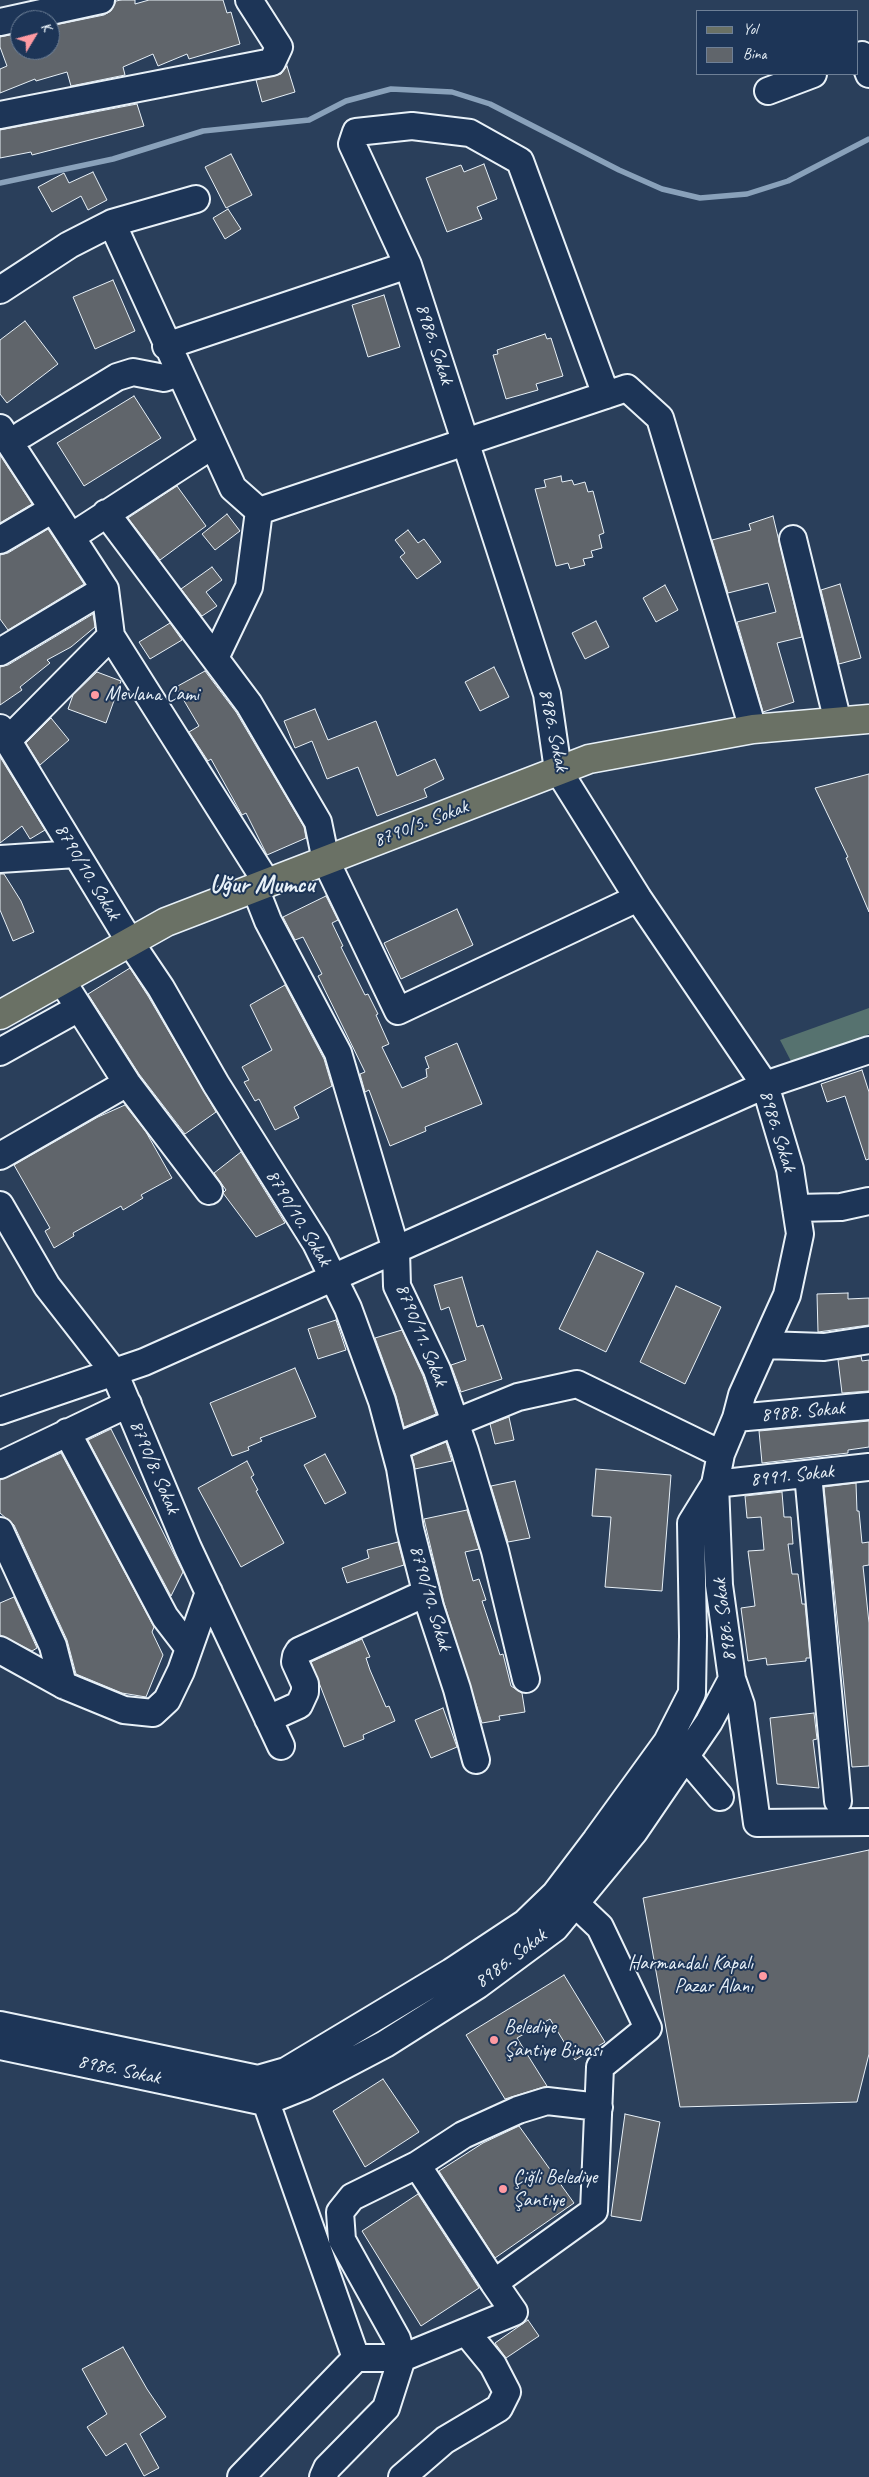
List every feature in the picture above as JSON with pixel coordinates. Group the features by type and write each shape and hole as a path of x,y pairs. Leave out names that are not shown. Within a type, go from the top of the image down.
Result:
{"main road":[{"name":"8790/5. Sokak","path":"0,1015 166,922 589,759 753,729 869,719"}],"street":[{"path":"5,14 101,0"},
{"path":"0,115 272,62 279,47 249,0"},
{"path":"768,91 810,75"},
{"name":"8986. Sokak","path":"567,1896 634,1832 693,1767 709,1722 732,1679 719,1585 715,1484 721,1454 736,1418 742,1395 787,1295 800,1234 790,1168 765,1085 638,898 558,770 547,694 408,264 352,144 356,132 412,126 470,133 520,161 606,395"},
{"path":"0,290 70,245 112,223 196,199"},
{"path":"112,223 166,346 233,488 259,511"},
{"path":"166,346 408,264"},
{"path":"4,734 111,636 104,590 52,509 11,431 117,377 133,372 164,378 179,372"},
{"path":"259,511 628,388 660,418 753,729"},
{"path":"71,537 213,446"},
{"path":"0,540 52,509"},
{"path":"215,658 249,587 259,511"},
{"path":"106,513 249,704 318,822 326,861 398,1011 638,898"},
{"path":"793,539 838,722"},
{"path":"0,652 104,590"},
{"name":"8790/11. Sokak","path":"111,636 261,885 268,921 338,1053 396,1250 397,1286 437,1370 455,1422 496,1550 526,1679"},
{"name":"8790/10. Sokak","path":"4,734 130,942 161,988 216,1084 316,1243 348,1308 382,1401 395,1447 410,1529 426,1593 476,1760"},
{"path":"0,859 76,854"},
{"path":"62,981 127,1082 209,1191"},
{"path":"0,1052 79,1008"},
{"path":"0,1411 144,1362 765,1085 869,1050"},
{"path":"0,1156 127,1082"},
{"path":"796,1208 841,1207 869,1201"},
{"name":"8790/8. Sokak","path":"0,1205 47,1286 114,1372 209,1592 282,1746"},
{"path":"764,1345 824,1347 869,1340"},
{"path":"395,1447 518,1397 577,1384 721,1454"},
{"path":"0,1466 128,1404"},
{"name":"8988. Sokak","path":"736,1418 869,1406"},
{"path":"67,1432 165,1617 188,1647"},
{"name":"8991. Sokak","path":"715,1484 869,1467"},
{"path":"808,1474 838,1801"},
{"name":"8986. Sokak","path":"0,2046 261,2090 305,2086 385,2044 478,1985 554,1928 567,1896 667,1742 692,1693 694,1636 691,1524 715,1484"},
{"path":"0,1531 53,1646 63,1685"},
{"path":"0,1650 63,1685 124,1710 153,1713 167,1700 181,1670 209,1592"},
{"path":"268,1719 299,1705 305,1692 305,1684 295,1662 296,1656 300,1652 426,1593"},
{"path":"732,1679 741,1705 757,1823 869,1822"},
{"path":"693,1767 720,1797"},
{"path":"494,2283 594,2210 600,2067 648,2028 600,1927 567,1896"},
{"name":"8986. Sokak","path":"0,2025 261,2090"},
{"path":"261,2090 356,2358"},
{"path":"324,2477 326,2468 386,2408 402,2358 397,2339 342,2240 340,2212 352,2197 417,2166 463,2135 518,2110 547,2101 598,2106"},
{"path":"241,2477 356,2358 402,2358 514,2312 417,2166"},
{"path":"402,2477 445,2440 499,2408 507,2392 493,2365 466,2332"}],"green space":[{"path":"869,1008 869,1034 793,1065 780,1040"}],"building":[{"path":"135,0 135,4 149,0 223,0 227,13 231,12 240,44 189,59 187,54 158,66 153,54 123,67 125,75 71,86 67,72 36,81 35,79 0,93 0,69 7,66 0,47 0,37 10,35 10,60 60,60 60,24 104,15 111,11 116,1"},
{"path":"287,66 295,92 262,102 256,80 281,74"},
{"path":"137,104 144,126 32,155 31,152 0,158 0,130"},
{"path":"231,154 252,195 226,208 205,167"},
{"path":"484,164 497,199 477,207 482,219 447,232 426,178 461,165 464,172"},
{"path":"93,172 107,200 88,210 81,196 52,212 38,187 64,173 69,183"},
{"path":"228,209 241,229 225,239 213,218"},
{"path":"113,280 135,331 95,349 73,297"},
{"path":"384,295 400,347 368,357 352,305"},
{"path":"25,321 58,364 7,403 0,394 0,340"},
{"path":"545,334 547,339 551,338 563,376 536,384 538,390 506,399 493,355 498,354 497,350"},
{"path":"134,396 161,438 84,486 57,443"},
{"path":"0,455 32,504 0,523"},
{"path":"561,476 562,482 572,480 574,485 585,482 588,492 593,491 604,533 599,535 602,548 591,551 593,557 583,559 585,565 570,569 568,563 556,566 535,489 546,487 544,480"},
{"path":"177,486 206,526 160,560 128,518"},
{"path":"227,514 240,531 215,550 202,534"},
{"path":"773,516 802,637 777,643 794,702 763,712 737,622 776,612 768,583 728,593 712,540 751,530 749,524"},
{"path":"48,529 84,584 8,630 0,619 0,555 8,553"},
{"path":"408,530 418,543 424,539 441,562 417,579 400,557 405,553 395,540"},
{"path":"212,567 222,580 206,592 217,606 202,616 181,589"},
{"path":"840,584 861,658 839,664 821,590"},
{"path":"665,585 678,610 656,622 643,598"},
{"path":"93,614 95,627 71,647 47,660 50,663 20,687 22,690 0,705 0,667 8,665"},
{"path":"596,621 609,647 585,659 572,633"},
{"path":"170,623 182,640 150,659 139,642"},
{"path":"494,667 509,697 480,711 465,682"},
{"path":"205,671 236,712 304,827 306,838 267,855 246,813 242,815 211,759 208,761 189,732 199,726 176,687"},
{"name":"Mevlana Cami","path":"97,672 121,681 106,723 68,709 73,695"},
{"path":"315,709 328,740 376,721 397,776 435,759 444,779 424,789 427,797 377,816 358,767 327,779 312,741 295,748 284,721"},
{"path":"51,718 69,740 40,765 26,743"},
{"path":"0,757 45,830 30,839 22,826 0,843"},
{"path":"869,774 869,912 846,858 848,857 815,788"},
{"path":"0,874 4,874 21,901 34,932 13,941 0,910"},
{"path":"326,896 338,920 332,923 343,946 341,947 365,995 368,994 378,1014 376,1015 389,1044 382,1047 402,1088 427,1077 426,1069 429,1068 425,1057 457,1043 482,1104 425,1127 426,1131 390,1146 369,1090 365,1092 360,1074 365,1072 318,976 322,974 303,937 295,940 283,917"},
{"path":"457,909 473,945 401,979 384,943"},
{"path":"130,968 216,1112 185,1134 139,1074 88,994"},
{"path":"285,985 324,1059 332,1086 294,1107 299,1118 275,1130 259,1099 255,1101 244,1082 249,1080 242,1067 272,1050 250,1005"},
{"path":"862,1070 869,1092 869,1159 866,1160 845,1096 827,1102 821,1084"},
{"path":"125,1105 146,1132 172,1178 141,1195 143,1198 123,1210 121,1206 73,1233 74,1236 54,1248 45,1231 50,1228 14,1165 98,1117"},
{"path":"241,1152 285,1223 256,1237 223,1193 226,1190 214,1173"},
{"path":"597,1251 644,1273 606,1352 559,1329"},
{"path":"462,1277 477,1327 483,1325 502,1379 461,1392 451,1365 466,1360 449,1307 441,1310 434,1285"},
{"path":"676,1286 721,1307 685,1384 640,1362"},
{"path":"848,1293 848,1299 869,1298 869,1325 818,1332 817,1294"},
{"path":"336,1320 346,1350 318,1359 308,1329"},
{"path":"402,1330 423,1376 436,1414 404,1427 396,1396 375,1338"},
{"path":"861,1356 862,1361 869,1360 869,1391 842,1393 838,1360"},
{"path":"295,1368 316,1417 260,1438 262,1441 248,1447 249,1450 232,1456 210,1403"},
{"path":"509,1417 514,1440 495,1444 490,1424"},
{"path":"869,1421 869,1447 848,1450 848,1453 762,1463 759,1431"},
{"path":"111,1429 183,1572 171,1596 88,1440"},
{"path":"446,1442 452,1461 415,1469 412,1456"},
{"path":"61,1453 154,1627 152,1632 163,1655 146,1697 122,1693 76,1674 67,1640 14,1525 0,1513 0,1480"},
{"path":"325,1454 346,1493 325,1504 304,1465"},
{"path":"247,1461 254,1475 251,1477 258,1490 256,1491 284,1543 241,1567 198,1488"},
{"path":"596,1469 671,1475 662,1591 605,1587 611,1517 592,1516"},
{"path":"515,1481 530,1538 508,1542 491,1486"},
{"path":"856,1483 857,1511 859,1511 862,1543 869,1542 869,1565 863,1566 869,1623 869,1766 852,1767 824,1487"},
{"path":"782,1492 784,1517 791,1517 793,1544 788,1544 792,1574 798,1574 802,1604 805,1604 810,1658 806,1658 806,1661 767,1665 766,1658 748,1661 741,1608 755,1606 748,1551 764,1550 761,1517 747,1518 745,1496"},
{"path":"467,1510 479,1549 465,1552 473,1581 479,1579 486,1600 482,1601 500,1655 503,1654 511,1686 522,1693 525,1712 499,1716 500,1720 482,1723 444,1603 424,1519"},
{"path":"398,1542 404,1565 347,1583 342,1568 369,1558 367,1550"},
{"path":"14,1597 37,1648 32,1651 0,1635 0,1603"},
{"path":"362,1639 370,1657 366,1658 370,1670 386,1707 389,1706 395,1721 363,1735 364,1739 344,1747 311,1662"},
{"path":"443,1708 457,1747 431,1758 415,1720"},
{"path":"814,1713 817,1739 813,1740 819,1788 777,1784 770,1718"},
{"name":"Harmandalı Kapalı Pazar Alanı","path":"869,1850 869,2054 857,2102 680,2107 643,1898"},
{"name":"Belediye Şantiye Binası","path":"564,1975 605,2042 575,2060 550,2019 517,2038 547,2086 505,2099 466,2035"},
{"path":"383,2079 419,2132 365,2167 333,2111"},
{"path":"625,2114 660,2122 641,2221 611,2216"},
{"name":"Çiğli Belediye Şantiye","path":"519,2126 574,2203 495,2258 439,2171 483,2143"},
{"path":"418,2194 479,2288 421,2326 362,2231"},
{"path":"528,2320 539,2336 506,2358 495,2343"},
{"path":"123,2347 147,2389 166,2417 140,2434 159,2468 144,2476 126,2443 106,2456 87,2427 107,2414 82,2369"}],"waterway":[{"path":"0,183 113,159 203,131 309,120 346,101 391,89 452,92 490,104 619,170 662,189 700,198 747,194 788,181 869,139"}],"place":[{"name":"Mevlana Cami","path":"95,695"},
{"name":"Harmandalı Kapalı Pazar Alanı","path":"763,1976"},
{"name":"Belediye Şantiye Binası","path":"494,2040"},
{"name":"Çiğli Belediye Şantiye","path":"503,2189"}],"district":[{"name":"Uğur Mumcu","path":"262,885"}]}
